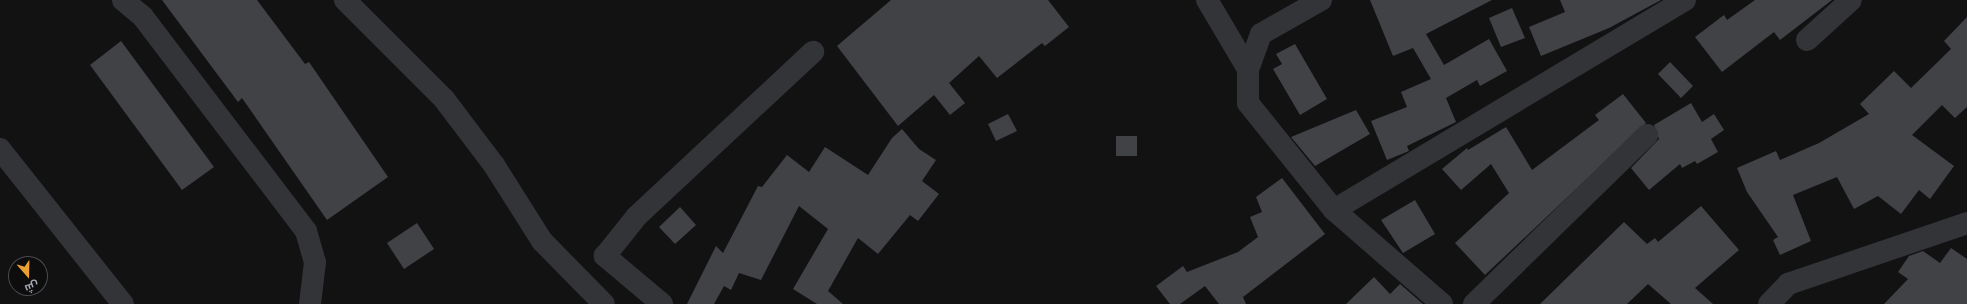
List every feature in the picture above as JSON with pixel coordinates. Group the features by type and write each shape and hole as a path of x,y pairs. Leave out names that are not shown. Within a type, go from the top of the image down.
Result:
{"street":[{"path":"123,0 143,17 306,231 315,262 310,304"},
{"path":"345,0 444,99 494,165 542,242 604,304"},
{"path":"1207,0 1248,69"},
{"path":"1321,0 1261,34 1248,69 1248,103 1334,210 1442,304"},
{"path":"1334,210 1684,0"},
{"path":"1807,40 1851,0"},
{"path":"662,304 605,256 637,216 813,52"},
{"path":"1474,304 1647,135"},
{"path":"0,149 123,304"},
{"path":"1769,304 1788,284 1967,223"}],"building":[{"path":"162,0 257,0 305,64 309,62 388,177 327,220 242,98 238,102"},
{"path":"891,0 1048,0 1069,27 1045,46 1042,43 997,78 979,56 949,83 965,103 950,115 934,95 898,126 837,46"},
{"path":"1370,0 1492,0 1426,34 1444,65 1489,39 1507,71 1480,86 1477,80 1446,98 1456,122 1407,146 1409,151 1387,160 1371,121 1407,107 1401,92 1431,79 1413,48 1393,56"},
{"path":"1560,0 1661,0 1609,28 1541,56 1529,27 1565,12"},
{"path":"1755,0 1832,0 1780,40 1774,32 1722,72 1695,37 1724,15 1727,20"},
{"path":"1512,8 1525,38 1501,47 1489,18"},
{"path":"1967,17 1967,107 1955,118 1942,105 1912,135 1954,166 1930,199 1919,190 1901,214 1878,196 1854,209 1837,177 1793,195 1811,241 1780,255 1773,240 1778,237 1747,192 1737,168 1776,151 1780,160 1819,143 1869,114 1860,104 1894,71 1911,88 1951,49 1944,41"},
{"path":"121,41 214,167 182,190 90,65"},
{"path":"1295,44 1327,99 1300,115 1273,69 1282,64 1276,54"},
{"path":"1670,62 1693,86 1681,98 1658,74"},
{"path":"1623,94 1646,123 1485,275 1455,243 1509,193 1491,164 1461,190 1442,169 1467,148 1468,150 1506,127 1532,170 1599,120 1595,115"},
{"path":"1691,103 1702,122 1714,114 1724,130 1711,139 1718,152 1697,164 1695,161 1682,168 1680,164 1649,190 1631,168 1659,139 1654,125"},
{"path":"1356,110 1370,134 1315,166 1291,137"},
{"path":"1008,114 1017,131 996,141 988,124"},
{"path":"902,129 919,149 936,160 922,181 939,194 918,221 910,215 878,254 858,238 828,291 843,304 817,304 793,289 828,229 799,206 761,280 739,273 731,290 724,286 714,304 687,304 716,246 723,253 758,186 762,187 787,155 809,172 825,147 868,175 892,138"},
{"path":"1116,136 1137,136 1137,156 1116,156"},
{"path":"1282,178 1325,234 1243,297 1246,304 1219,304 1205,286 1180,304 1170,304 1156,286 1183,266 1187,272 1238,252 1258,237 1250,217 1262,212 1256,197"},
{"path":"1415,200 1435,234 1403,253 1381,220"},
{"path":"1701,206 1739,250 1695,288 1713,304 1671,304 1648,284 1627,304 1540,304 1624,222 1647,244 1655,238 1658,242"},
{"path":"680,207 696,225 675,244 659,227"},
{"path":"417,223 434,249 404,269 387,243"},
{"path":"1951,248 1967,259 1967,304 1884,304 1908,279 1898,272 1909,256 1923,251 1940,263"},
{"path":"1374,277 1390,294 1400,284 1423,304 1346,304"}]}
